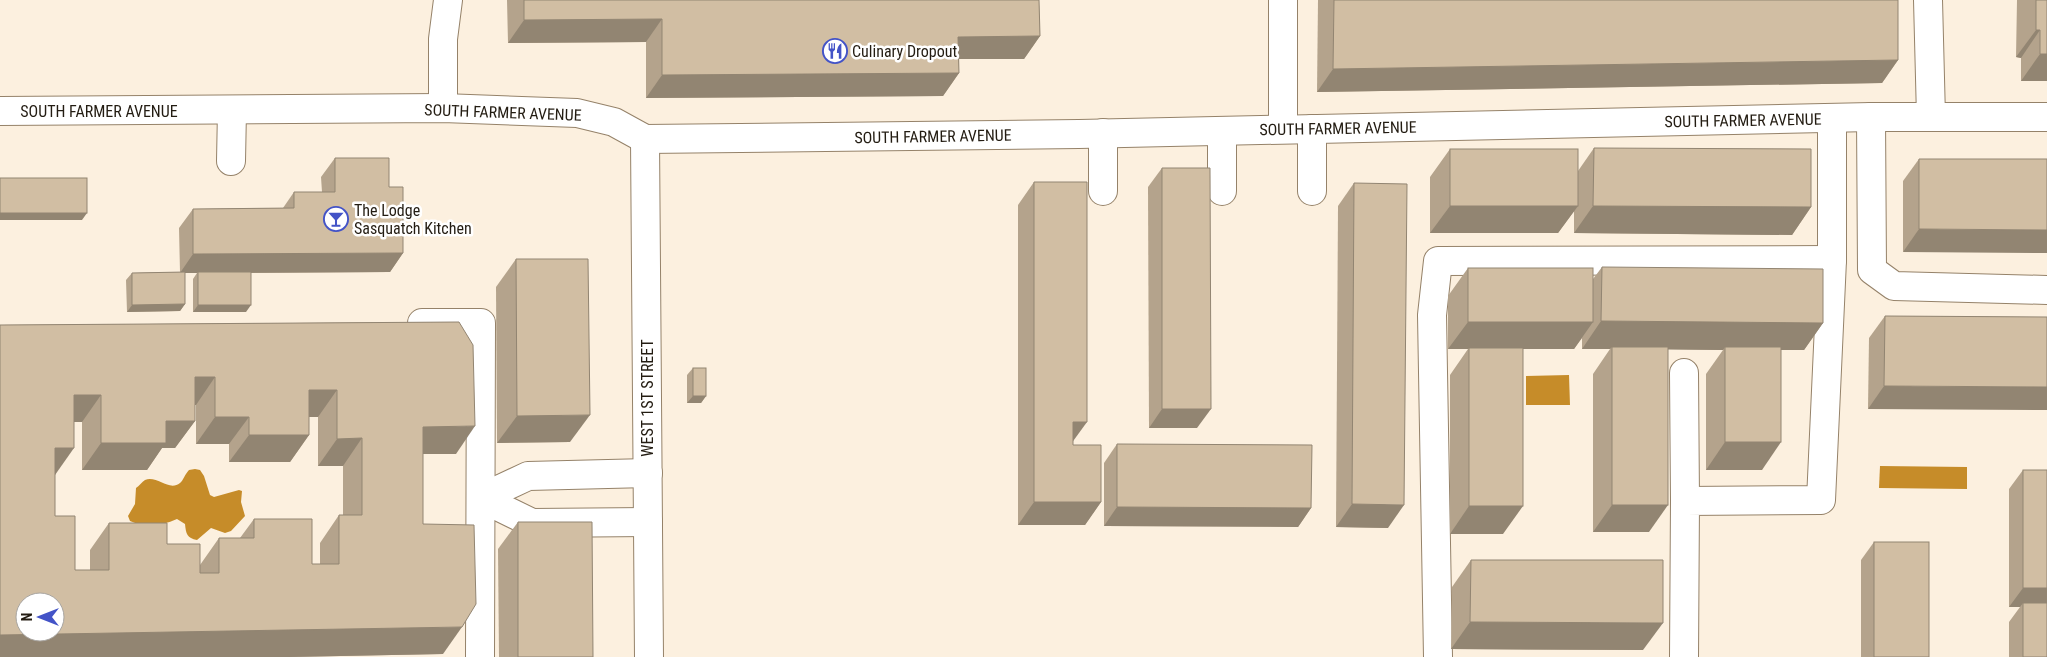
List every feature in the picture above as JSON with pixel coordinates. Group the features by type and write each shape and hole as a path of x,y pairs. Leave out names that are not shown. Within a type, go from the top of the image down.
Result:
{"street":[{"path":"443,108 444,39 448,0"},
{"path":"1283,0 1283,129"},
{"path":"1928,0 1931,117"},
{"name":"SOUTH FARMER AVENUE","path":"0,111 443,108 578,113 614,122 645,139 1222,131 1871,117 2047,117"},
{"path":"231,161 232,110"},
{"path":"1871,117 1872,270 1894,286 2047,290"},
{"path":"1685,501 1822,500 1832,260 1832,118"},
{"path":"1312,129 1312,190"},
{"path":"1222,131 1222,190"},
{"path":"1102,191 1103,133"},
{"name":"WEST 1ST STREET","path":"645,139 649,657"},
{"path":"1438,657 1432,315 1438,261 1832,260"},
{"path":"402,323 480,322 480,657"},
{"path":"1684,373 1684,657"},
{"path":"481,498 528,476 648,473"},
{"path":"481,498 532,522 648,522"}],"shaded area":[{"path":"1569,375 1570,405 1526,405 1526,376"},
{"path":"1880,466 1967,467 1967,489 1879,488"},
{"path":"189,470 200,470 210,495 214,497 239,490 242,491 241,502 245,516 231,531 225,533 211,528 197,540 189,537 185,524 177,519 154,525 142,525 130,521 128,516 135,504 136,488 145,480 154,480 172,486 181,482"}],"building":[{"name":"Culinary Dropout","path":"524,0 1039,0 1040,36 958,37 959,73 662,75 662,19 524,20"},
{"path":"1334,0 1898,0 1898,60 1333,69"},
{"path":"2036,0 2047,0 2047,54 2040,54 2040,30 2036,30"},
{"path":"1594,148 1811,149 1811,207 1593,206"},
{"path":"1450,149 1578,149 1578,206 1450,206"},
{"name":"The Lodge Sasquatch Kitchen","path":"335,158 389,158 389,187 403,187 403,253 193,254 193,209 294,208 294,192 335,192"},
{"path":"1919,159 2047,159 2047,230 1919,229"},
{"path":"1162,168 1210,168 1211,409 1162,409"},
{"path":"0,178 87,178 87,213 0,213"},
{"path":"1034,182 1087,182 1087,422 1073,422 1073,445 1101,445 1101,502 1034,502"},
{"path":"1354,183 1407,184 1404,505 1352,504"},
{"path":"516,259 588,259 590,415 517,416"},
{"path":"1602,267 1823,269 1823,323 1601,321"},
{"path":"1468,268 1593,268 1593,322 1468,322"},
{"path":"185,272 185,304 132,305 132,273"},
{"path":"198,272 251,272 251,305 198,305"},
{"path":"1885,316 2047,317 2047,387 1884,386"},
{"path":"459,322 473,345 475,426 423,427 423,524 474,525 476,604 462,627 65,634 65,592 15,592 15,635 0,635 0,325","holes":["195,377 215,377 215,417 249,417 249,435 309,435 309,390 337,390 337,439 362,438 362,515 339,515 339,564 312,564 312,519 254,519 254,538 219,538 219,573 200,573 200,544 167,544 167,523 109,523 109,570 75,570 75,516 55,516 55,448 74,448 74,395 101,395 101,443 166,443 166,421 195,421"]},
{"path":"1612,347 1668,347 1668,505 1612,505"},
{"path":"1725,347 1781,347 1781,442 1725,442"},
{"path":"1469,348 1523,348 1523,506 1469,506"},
{"path":"693,368 706,368 706,396 693,396"},
{"path":"1117,444 1312,445 1311,508 1117,507"},
{"path":"2023,470 2047,470 2047,588 2023,588"},
{"path":"518,522 592,522 593,657 518,657"},
{"path":"1874,542 1929,542 1929,657 1874,657"},
{"path":"1471,560 1663,560 1663,623 1470,622"},
{"path":"2023,603 2047,603 2047,657 2023,657"}],"place":[{"name":"Culinary Dropout","path":"835,51"},
{"name":"The Lodge Sasquatch Kitchen","path":"336,219"}]}
